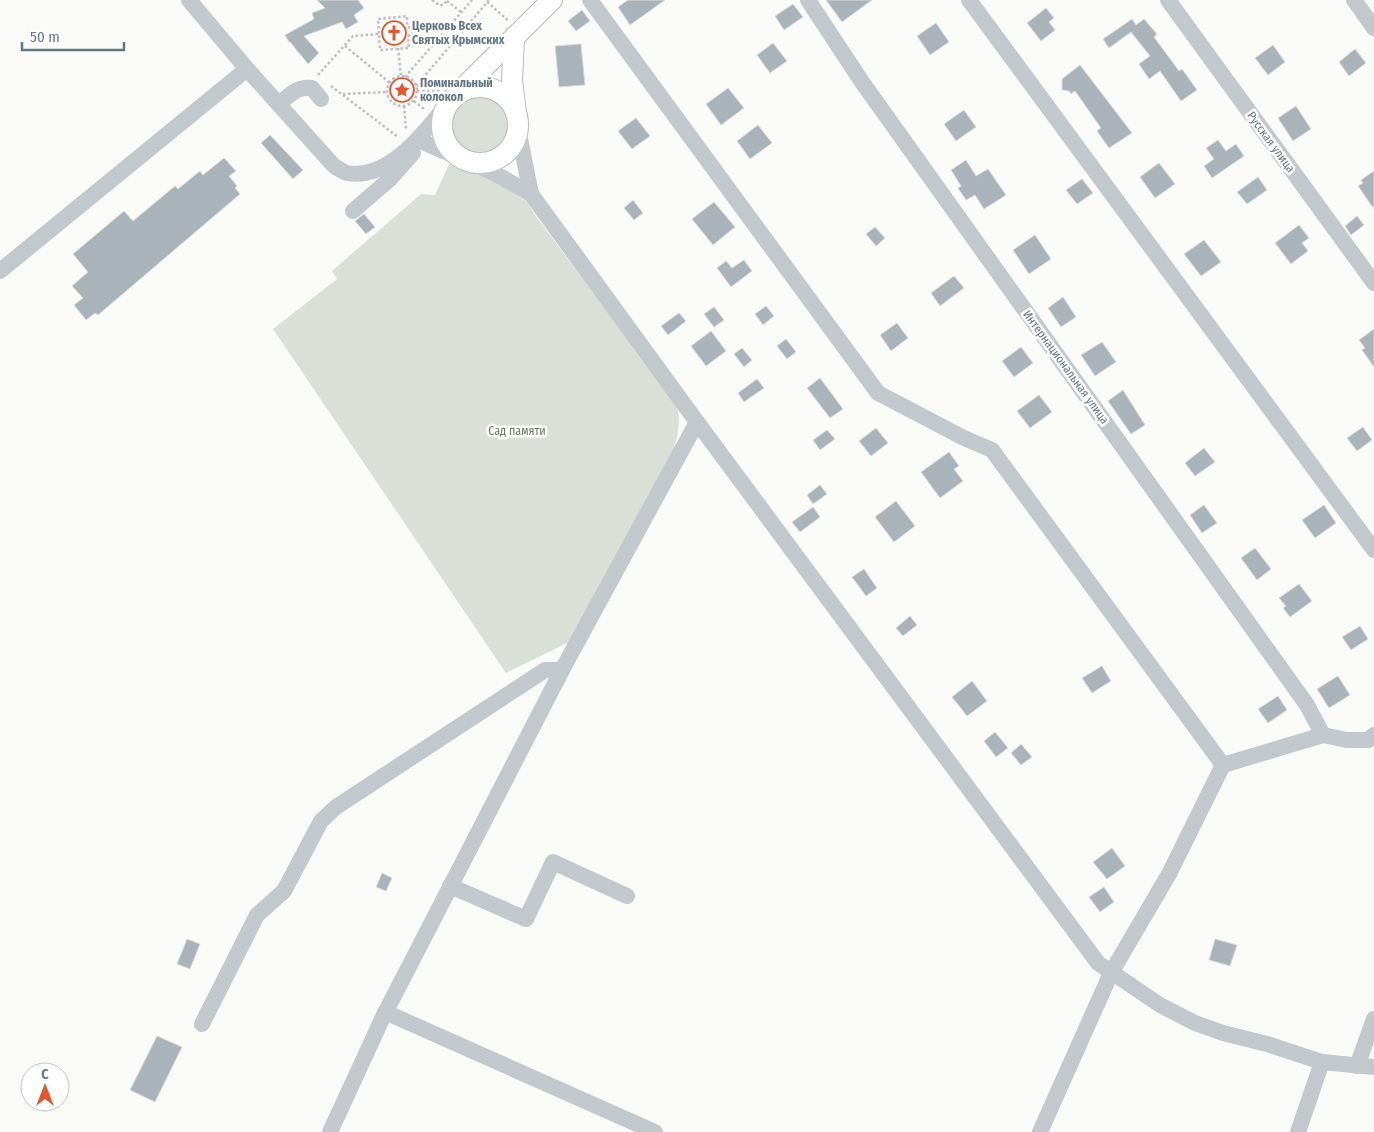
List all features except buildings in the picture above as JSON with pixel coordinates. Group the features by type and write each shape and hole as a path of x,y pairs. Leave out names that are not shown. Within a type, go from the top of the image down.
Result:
{"main road":[{"path":"446,96 465,90 483,88 492,90 507,99 516,115 517,124 514,141 502,155 486,162 468,161 452,152 443,136 442,118 446,96 509,33 552,0"},
{"path":"509,33 517,124"}],"street":[{"path":"189,0 334,166 346,173 364,174 384,166 416,138"},
{"path":"590,0 878,393 964,438 992,450 1224,765"},
{"name":"Интернациональная улица","path":"808,0 862,82 1307,705 1323,735"},
{"path":"969,0 1374,550"},
{"name":"Русская улица","path":"1168,0 1374,283"},
{"path":"1354,0 1374,28"},
{"path":"0,271 248,69"},
{"path":"279,104 304,87 312,88 321,99"},
{"path":"353,211 390,180 416,138 446,96"},
{"path":"517,124 531,194"},
{"path":"416,138 496,174 531,194 697,422 1098,963 1160,1005 1223,1033 1267,1044 1322,1062 1374,1067"},
{"path":"330,1132 385,1012 450,886 562,670 697,422"},
{"path":"202,1024 257,915 284,891 321,821 336,806 545,670 562,670"},
{"path":"1040,1132 1111,973 1169,874 1224,765 1323,735 1347,740 1368,740 1374,735"},
{"path":"450,886 526,919 553,862 627,896"},
{"path":"385,1012 655,1132"},
{"path":"1358,1066 1374,1019"},
{"path":"1298,1132 1322,1062"}],"path":[{"path":"432,0 439,5 443,5 448,1 461,12"},
{"path":"405,77 472,0"},
{"path":"416,86 488,1 510,21 509,33"},
{"path":"412,31 408,25 407,16 378,18 380,50 409,48 408,37 412,31 467,26"},
{"path":"323,80 318,76 354,36 379,34"},
{"path":"345,46 390,83"},
{"path":"398,48 401,76"},
{"path":"405,77 412,80 416,86 417,91 414,101 409,104 404,106 391,101 388,92 390,83 396,78 405,77"},
{"path":"329,85 398,137"},
{"path":"417,91 446,96"},
{"path":"341,94 388,92"},
{"path":"414,101 430,114"},
{"path":"404,106 416,138"}],"green space":[{"path":"474,96 486,96 497,101 505,109 510,120 508,138 497,151 486,156 474,156 463,151 455,143 450,132 450,120 455,109 463,101"},
{"name":"Сад памяти","path":"449,164 490,179 527,202 677,405 679,418 678,431 671,456 571,641 506,673 273,329 337,279 332,271 421,194 435,195"}],"place":[{"name":"Церковь Всех Святых Крымских","path":"394,33"},
{"name":"Поминальный колокол","path":"402,90"}]}
